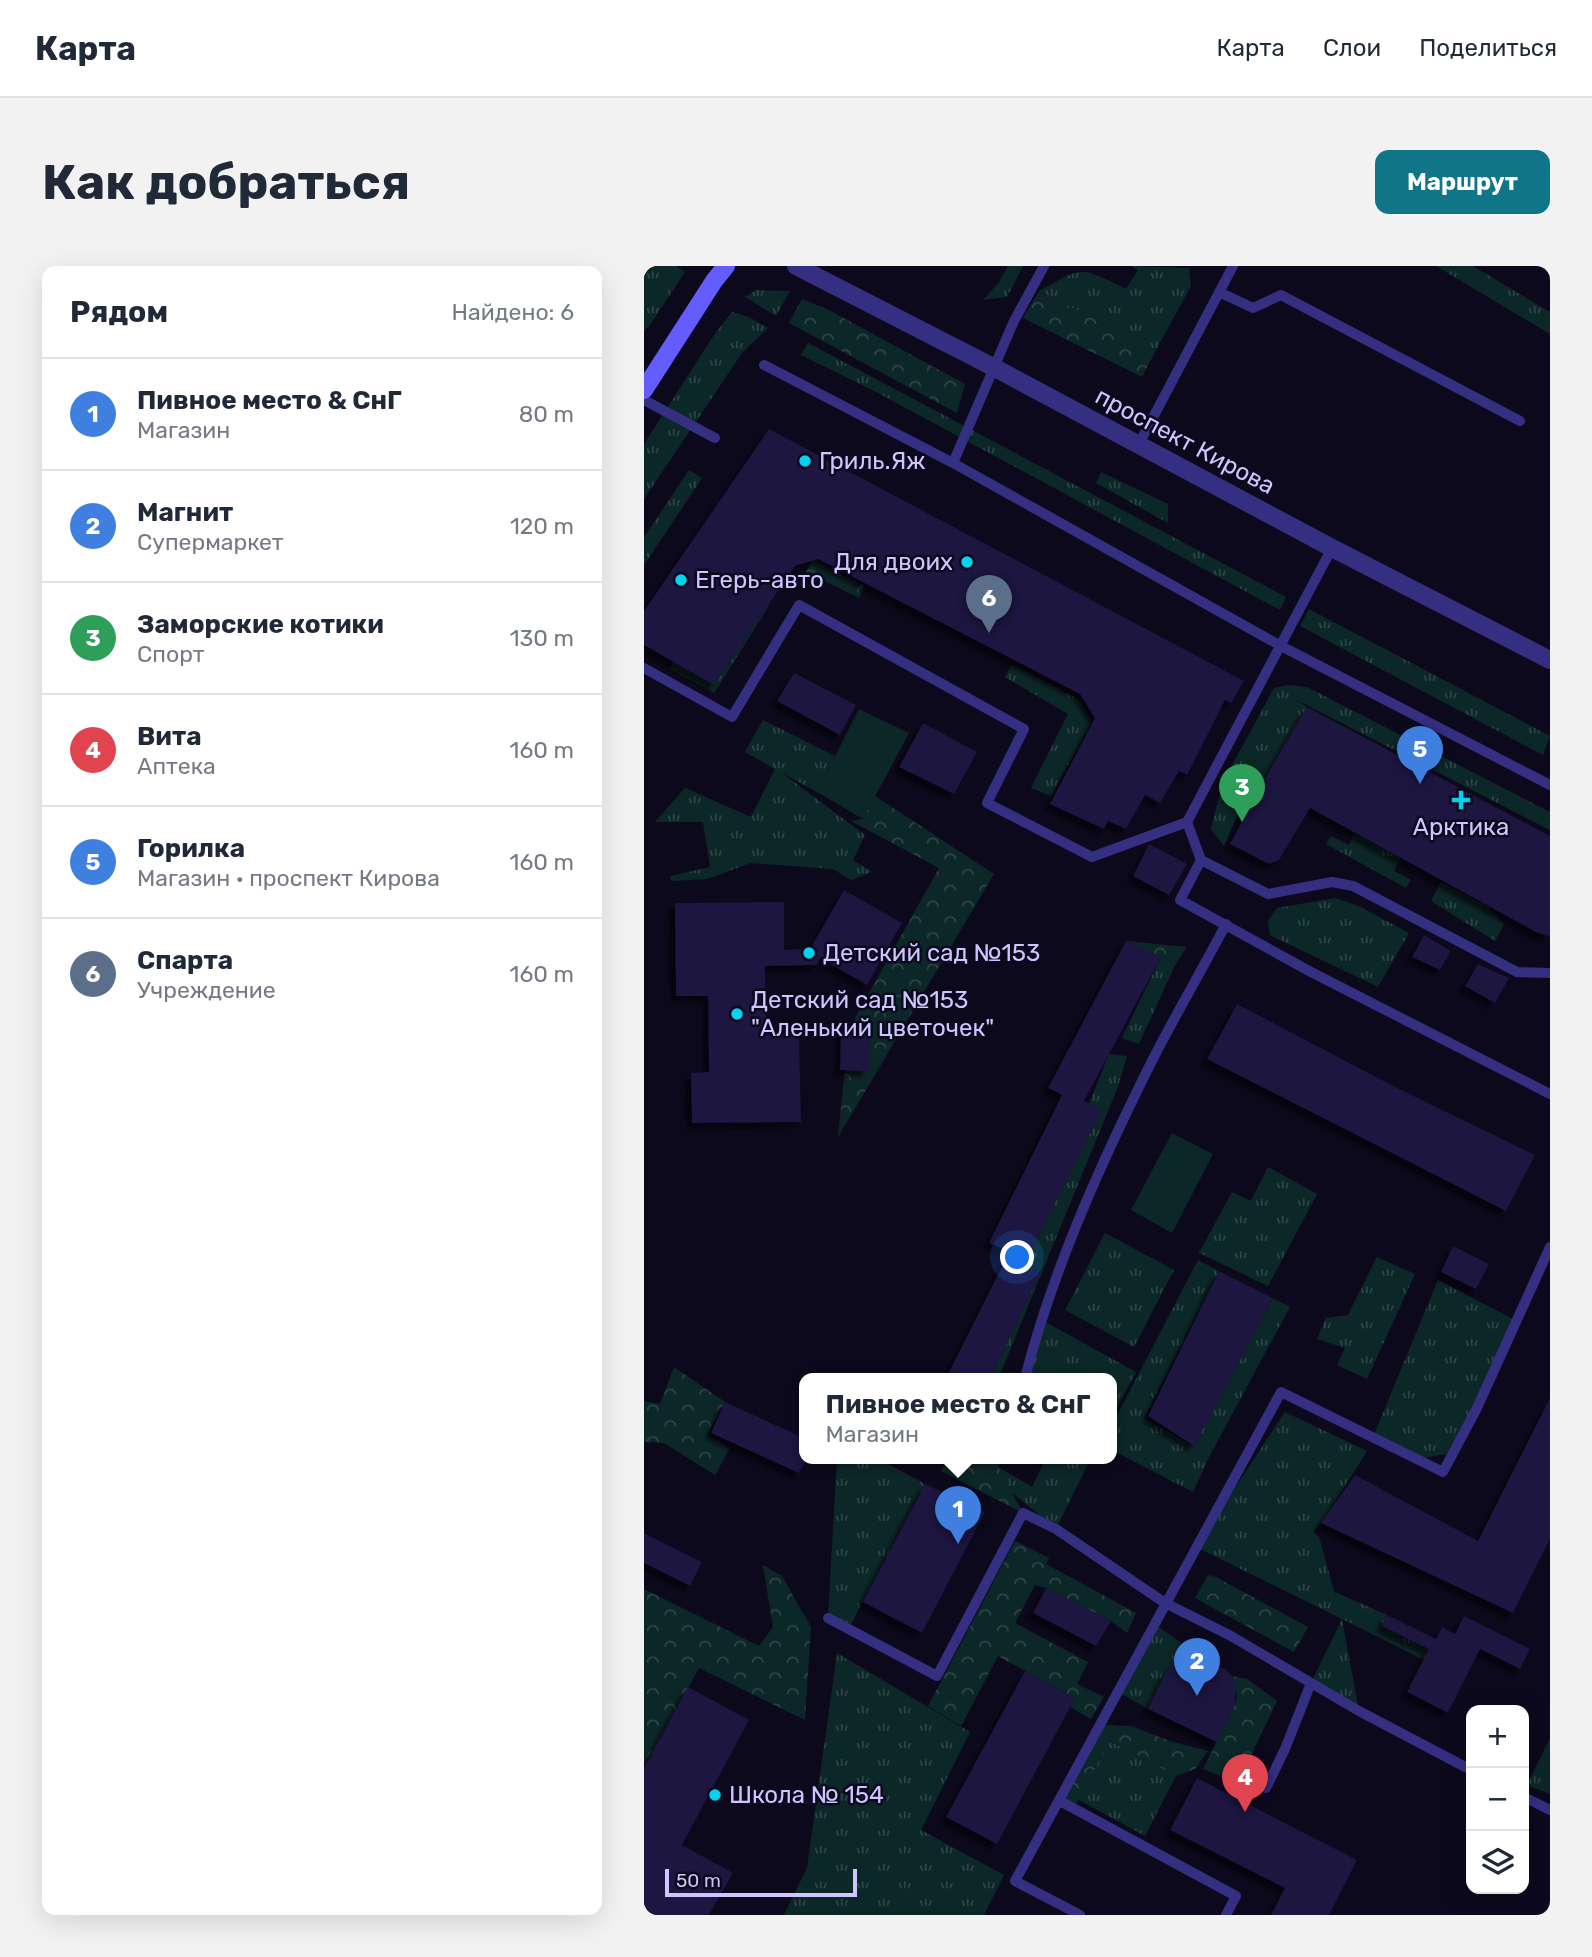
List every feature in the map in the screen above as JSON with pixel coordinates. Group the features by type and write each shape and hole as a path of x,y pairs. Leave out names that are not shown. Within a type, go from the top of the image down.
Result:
{"main road":[{"path":"644,390 726,266"}],"street":[{"name":"проспект Кирова","path":"796,266 1550,660"}],"lane":[{"path":"953,463 1014,321 1044,266"},
{"path":"1139,444 1233,266"},
{"path":"1219,292 1253,307 1281,295 1520,421"},
{"path":"764,365 953,463 1281,646 1550,785"},
{"path":"644,400 715,438"},
{"path":"644,668 732,717 799,605 1024,729 987,803 1092,857 1187,822 1332,548"},
{"path":"1187,822 1201,860 1268,894 1332,883 1353,886 1517,972 1550,973"},
{"path":"1201,860 1180,900 1311,972 1550,1094"},
{"path":"1026,1373 1037,1332 1082,1209 1143,1078 1226,924"},
{"path":"1080,1915 1015,1881 1280,1392 1443,1472 1477,1408 1550,1247"},
{"path":"828,1618 937,1675 1023,1513 1056,1530 1166,1603 1231,1636 1381,1723 1467,1768"},
{"path":"1266,1788 1285,1749 1311,1683"},
{"path":"1529,1800 1550,1810"},
{"path":"1060,1801 1236,1896 1226,1915"}],"green space":[{"path":"650,266 676,266 685,272 644,330 644,274"},
{"path":"1008,266 1023,266 1007,297 983,300 999,282"},
{"path":"1131,266 1189,268 1191,286 1156,350 1039,291 1074,273 1082,272 1099,276 1126,289 1138,270"},
{"path":"1436,266 1473,266 1550,312 1550,334"},
{"path":"756,290 790,291 776,316 745,297"},
{"path":"1039,291 1156,350 1142,377 1023,318"},
{"path":"802,299 829,310 965,384 957,413 789,323"},
{"path":"732,312 749,317 768,328 742,353 644,499 644,444 714,335"},
{"path":"808,343 1286,597 1280,610 878,393 801,355"},
{"path":"689,470 702,478 644,565 644,537"},
{"path":"1101,472 1168,504 1168,523 1096,483"},
{"path":"813,560 864,586 859,598 806,572"},
{"path":"769,595 769,606 714,693 670,669 673,661 714,684"},
{"path":"1309,609 1550,736 1543,755 1300,626"},
{"path":"1012,664 1080,700 1092,722 1051,796 1031,788 1068,714 1005,677"},
{"path":"1289,685 1307,687 1550,812 1550,830 1293,698 1307,707 1262,783 1230,769 1274,688"},
{"path":"859,709 909,733 863,819 817,792"},
{"path":"763,720 835,756 817,792 782,773 865,835 853,860 872,872 851,880 833,869 751,863 707,879 671,881 670,876 710,867 703,822 655,822 685,788 751,817 775,769 745,752"},
{"path":"875,796 994,874 838,1137 849,1029 939,868 851,821 863,819"},
{"path":"1219,796 1240,809 1224,846 1211,829"},
{"path":"1354,833 1401,858 1394,871 1411,880 1406,888 1326,844 1331,836 1349,845"},
{"path":"1441,882 1487,906 1504,924 1495,941 1431,901"},
{"path":"1335,898 1359,906 1409,933 1378,987 1270,935 1268,921 1277,908"},
{"path":"1126,941 1187,947 1175,965"},
{"path":"1161,957 1175,965 1139,1044 1122,1038"},
{"path":"1109,1054 1127,1056 1117,1089 1001,1373 990,1373 1027,1259"},
{"path":"1172,1133 1213,1154 1172,1233 1131,1210"},
{"path":"1268,1167 1317,1194 1268,1286 1199,1253 1232,1192 1251,1201"},
{"path":"1105,1233 1174,1270 1134,1347 1065,1310"},
{"path":"1377,1257 1415,1274 1367,1379 1337,1365 1345,1348 1317,1339 1326,1318 1348,1315"},
{"path":"1198,1260 1219,1271 1144,1418 1193,1446 1273,1298 1290,1307 1210,1455 1193,1492 1117,1453 1117,1415"},
{"path":"1438,1280 1517,1321 1453,1453 1416,1459 1373,1437"},
{"path":"1042,1320 1136,1372 1117,1408 1117,1373 1031,1373"},
{"path":"674,1367 725,1402 707,1435 730,1448 715,1475 664,1443 644,1442 644,1401 660,1404"},
{"path":"1285,1412 1367,1451 1327,1515 1313,1532 1319,1537 1336,1598 1335,1592 1387,1615 1382,1626 1429,1649 1424,1660 1196,1547"},
{"path":"837,1464 888,1464 925,1484 849,1628 828,1618"},
{"path":"945,1464 999,1464 998,1467 1023,1513 941,1471"},
{"path":"1043,1464 1088,1464 1056,1529 1009,1490 998,1467 1032,1487"},
{"path":"1015,1541 1049,1558 1046,1564 1136,1613 1127,1633 1111,1621 1035,1585 1015,1623 1088,1662 1077,1684 1104,1697 1091,1719 1070,1707 1075,1698 998,1656 961,1726 928,1706"},
{"path":"763,1565 782,1576 811,1627 805,1720 699,1668 644,1768 644,1589 759,1646 773,1627"},
{"path":"1208,1575 1308,1627 1294,1652 1195,1598"},
{"path":"1342,1619 1359,1711 1311,1683"},
{"path":"1154,1624 1205,1659 1193,1658 1176,1665 1169,1672 1148,1709 1118,1692"},
{"path":"837,1653 970,1732 921,1830 1004,1875 984,1915 784,1915 807,1868"},
{"path":"1232,1676 1247,1679 1277,1701 1238,1783 1203,1769 1235,1705 1237,1696"},
{"path":"1100,1725 1131,1726 1170,1741 1208,1751 1195,1769 1176,1776 1110,1741 1074,1808 1060,1801"},
{"path":"1550,1738 1550,1794 1529,1786"},
{"path":"1110,1741 1176,1776 1145,1836 1077,1799"}],"building":[{"path":"769,429 1244,681 1231,703 1225,700 1187,775 1179,771 1160,803 1145,795 1126,829 1108,821 1104,829 1050,804 1095,718 1080,694 818,559 795,566 714,685 644,645 644,611"},
{"path":"794,673 856,705 840,735 777,701"},
{"path":"1307,707 1550,836 1550,937 1536,932 1310,808 1279,860 1269,864 1230,844"},
{"path":"923,723 977,752 954,794 899,767"},
{"path":"1149,844 1187,864 1169,895 1133,876"},
{"name":"Детский сад №153 \"Аленький цветочек\"","path":"844,890 902,923 867,985 820,958 817,965 765,966 766,1033 799,1032 801,1122 692,1123 691,1073 709,1072 708,996 676,996 675,903 784,902 784,950 810,949"},
{"path":"1424,935 1451,951 1440,970 1412,957"},
{"path":"1126,941 1161,957 1084,1101 1102,1109 1027,1259 989,1243 1062,1095 1048,1088"},
{"path":"1478,964 1509,978 1495,1003 1465,986"},
{"path":"1237,1004 1397,1088 1535,1155 1506,1211 1207,1059"},
{"path":"841,1030 870,1032 869,1071 840,1070"},
{"path":"1453,1246 1489,1264 1476,1289 1441,1272"},
{"path":"1007,1257 1040,1273 992,1373 949,1373"},
{"path":"1219,1271 1273,1298 1194,1446 1148,1416"},
{"path":"1550,1398 1550,1539 1513,1613 1321,1523 1355,1475 1478,1541"},
{"path":"725,1402 799,1436 799,1464 804,1464 799,1473 711,1433"},
{"path":"925,1484 985,1512 922,1633 863,1602"},
{"path":"644,1533 702,1562 690,1586 644,1563"},
{"path":"1046,1588 1111,1621 1096,1646 1033,1613"},
{"path":"1387,1615 1436,1639 1442,1627 1455,1634 1464,1616 1530,1649 1520,1669 1480,1649 1448,1713 1407,1692 1429,1649 1382,1626"},
{"path":"1196,1657 1225,1669 1236,1684 1235,1705 1217,1742 1148,1709 1166,1672 1176,1662"},
{"path":"1025,1671 1075,1698 997,1844 946,1817"},
{"path":"688,1687 749,1720 682,1845 733,1873 709,1915 644,1915 644,1768"},
{"path":"1197,1778 1357,1860 1329,1915 1271,1915 1285,1888 1170,1830"}],"place":[{"name":"Гриль.Яж","path":"805,461"},
{"name":"Для двоих","path":"967,562"},
{"name":"Егерь-авто","path":"681,580"},
{"name":"Спарта","path":"989,633"},
{"name":"Горилка","path":"1420,784"},
{"name":"Арктика","path":"1461,800"},
{"name":"Заморские котики","path":"1242,822"},
{"name":"Детский сад №153","path":"809,953"},
{"name":"Детский сад №153 \"Аленький цветочек\"","path":"737,1014"},
{"name":"Пивное место & СнГ","path":"958,1544"},
{"name":"Магнит","path":"1197,1696"},
{"name":"Школа № 154","path":"715,1795"},
{"name":"Вита","path":"1245,1812"}]}
